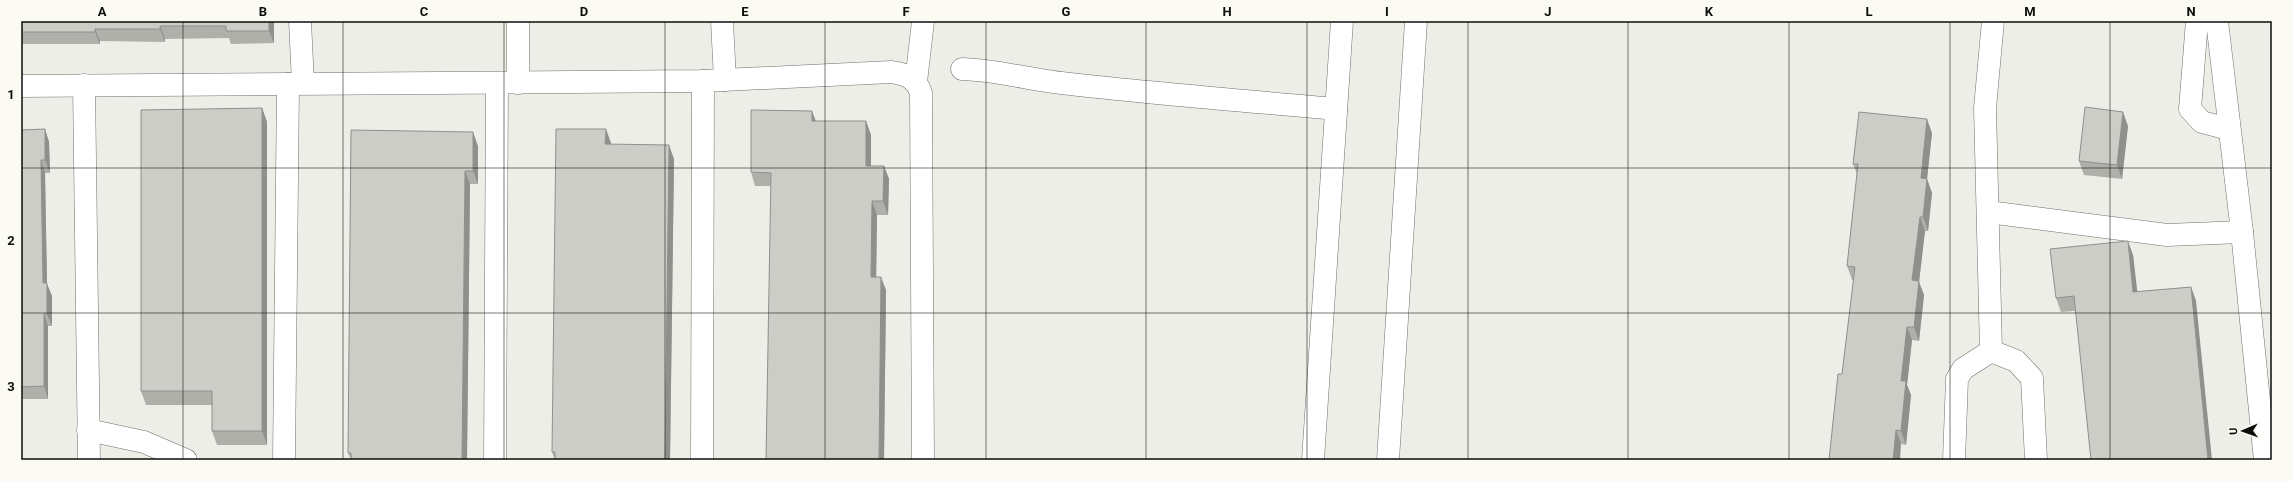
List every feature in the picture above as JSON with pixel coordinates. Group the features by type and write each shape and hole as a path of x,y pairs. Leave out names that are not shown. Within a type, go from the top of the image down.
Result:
{"street":[{"path":"284,460 295,83 300,21"},
{"path":"495,460 508,83 518,21"},
{"path":"722,21 725,80"},
{"path":"916,82 923,21"},
{"path":"1314,460 1342,21"},
{"path":"1388,460 1416,21"},
{"path":"1991,351 1985,95 1993,21"},
{"path":"2197,21 2190,109 2202,122 2228,128"},
{"path":"2217,21 2228,128 2242,232 2265,460"},
{"path":"962,69 981,69 1049,82 1121,90 1336,109"},
{"path":"21,86 703,81 891,72 909,76 916,82 921,93 923,460"},
{"path":"702,460 703,81"},
{"path":"84,85 88,460"},
{"path":"1988,212 2167,235 2242,232"},
{"path":"1954,460 1957,379 1964,369 1991,351"},
{"path":"1991,351 2016,361 2032,378 2036,460"},
{"path":"88,430 144,442 186,460"}],"building":[{"path":"21,21 269,21 269,31 226,31 226,26 160,26 160,29 95,29 95,32 21,32"},
{"path":"2085,107 2123,112 2117,165 2079,161"},
{"path":"262,108 262,431 212,431 212,391 141,391 141,110"},
{"path":"751,110 812,111 812,121 866,121 866,166 884,166 883,201 872,201 871,277 881,277 879,460 766,460 771,173 751,172"},
{"path":"1859,112 1927,119 1921,178 1927,179 1923,217 1920,217 1912,280 1919,281 1914,327 1907,327 1901,381 1906,381 1901,431 1896,430 1893,460 1829,460 1838,374 1842,374 1855,267 1847,266 1858,164 1853,164"},
{"path":"45,129 45,160 41,160 43,283 47,283 47,314 44,314 44,386 21,387 21,130"},
{"path":"556,129 606,129 605,144 669,145 665,460 555,460 555,452 552,452"},
{"path":"351,130 473,132 473,171 465,171 462,460 351,460 351,453 348,453"},
{"path":"2128,241 2133,292 2191,287 2208,460 2091,460 2074,296 2056,298 2050,249"}]}
